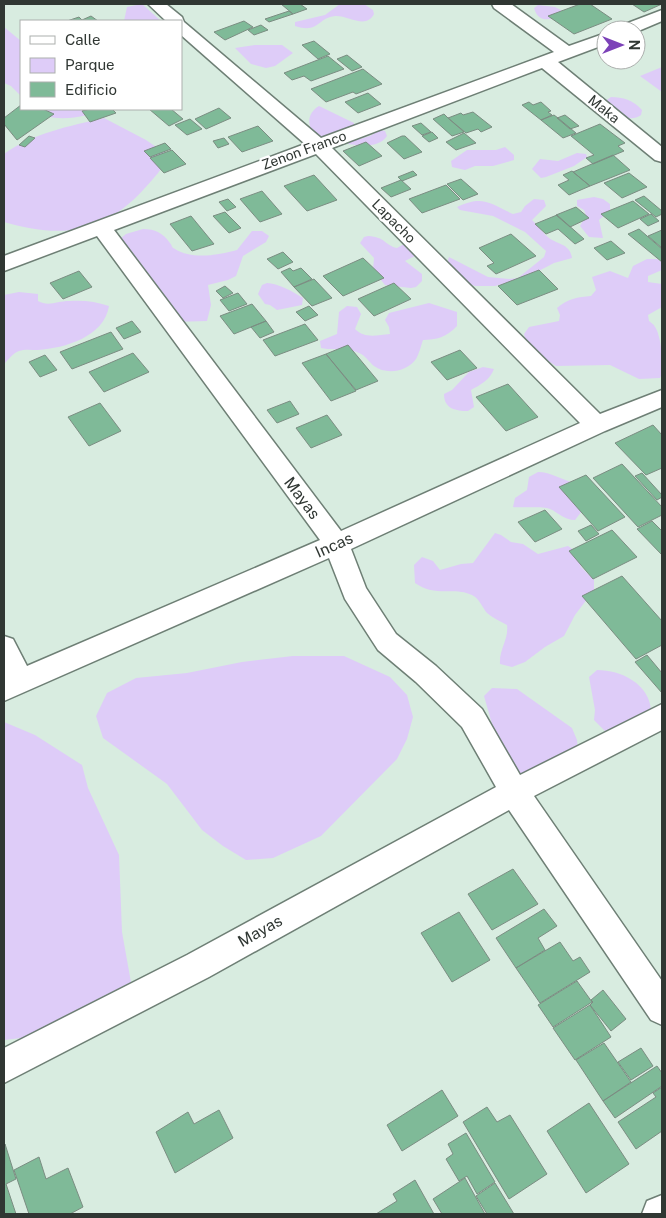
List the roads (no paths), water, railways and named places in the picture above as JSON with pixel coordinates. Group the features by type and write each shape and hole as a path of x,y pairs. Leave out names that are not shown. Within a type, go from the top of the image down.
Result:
{"street":[{"path":"156,4 175,20"},
{"path":"500,4 567,54"},
{"path":"646,22 662,15"},
{"name":"Lapacho","path":"182,27 318,145 598,425"},
{"name":"Zenon Franco","path":"4,264 596,42"},
{"name":"Maka","path":"546,62 662,156"},
{"name":"Mayas","path":"101,227 337,544 354,592 387,642 426,674 472,718 514,792 662,1009"},
{"name":"Incas","path":"12,685 337,544 598,425 662,398"},
{"path":"4,647 12,685"},
{"name":"Mayas","path":"4,1066 206,961 514,792 662,716"}]}
